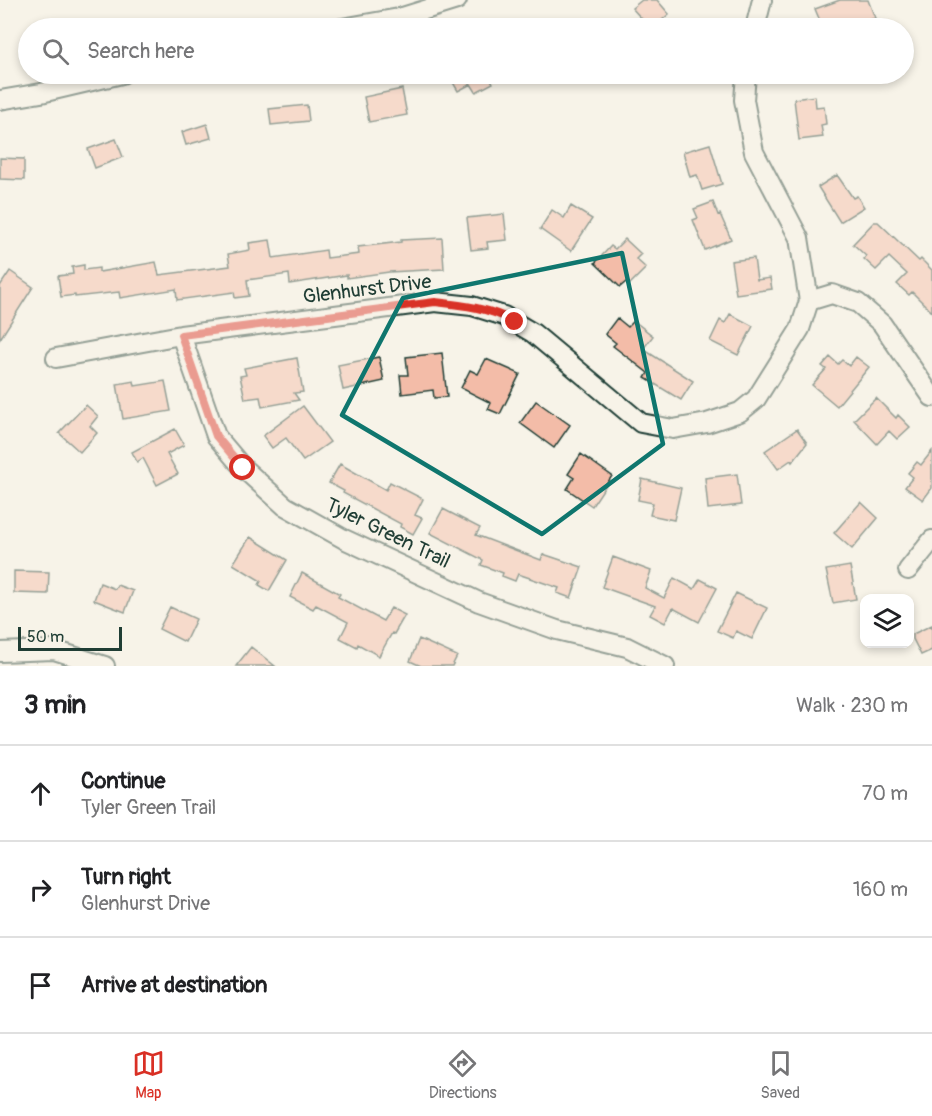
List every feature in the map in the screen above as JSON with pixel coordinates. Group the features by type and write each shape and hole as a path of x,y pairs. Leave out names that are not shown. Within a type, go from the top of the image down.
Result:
{"street":[{"path":"399,18 457,0"},
{"path":"758,18 762,0"},
{"path":"0,100 77,84"},
{"name":"Glenhurst Drive","path":"56,358 181,335 435,302 472,306 504,316 533,333 641,423 673,429 707,423 740,412 756,399 800,329 809,301 799,238 754,152 744,100 745,84"},
{"path":"809,301 832,294 858,303 882,324 932,397"},
{"name":"Tyler Green Trail","path":"181,335 216,436 243,468 285,506 344,539 478,602 557,630 627,647 665,666"},
{"path":"908,570 932,540"},
{"path":"0,652 54,650 105,666"}],"highlighted area":[{"path":"622,253 663,444 542,534 342,415 403,298"}],"building":[{"path":"642,0 657,0 669,14 664,18 641,18 632,8"},
{"path":"840,0 868,0 875,18 819,18 815,9"},
{"path":"454,84 471,84 458,91"},
{"path":"471,84 491,84 476,92"},
{"path":"402,89 407,115 369,122 364,97"},
{"path":"815,96 816,107 824,106 826,124 821,125 823,137 799,140 794,99"},
{"path":"307,105 309,121 271,125 269,109"},
{"path":"207,124 211,138 186,145 182,132"},
{"path":"116,139 123,157 95,168 88,149"},
{"path":"710,144 722,184 702,190 697,175 690,177 683,152"},
{"path":"0,158 24,159 24,180 0,179"},
{"path":"837,175 853,198 857,196 864,207 840,222 818,187"},
{"path":"713,202 731,239 705,250 693,220 698,218 694,209"},
{"path":"571,206 592,219 571,251 540,229 552,210 564,218"},
{"path":"504,214 507,240 487,242 488,248 471,250 467,218"},
{"path":"874,222 878,222 919,261 921,259 932,270 932,312 912,292 909,295 897,284 907,274 889,257 876,270 853,244"},
{"path":"442,238 444,269 389,272 347,278 347,275 290,284 289,274 247,280 249,296 235,298 234,292 177,300 176,289 120,298 119,292 61,297 58,276 73,274 72,267 84,265 84,270 99,268 99,272 156,262 159,275 230,266 228,254 250,250 249,243 270,240 273,258 326,250 327,258 359,254 358,247 401,242 401,240"},
{"path":"625,239 641,254 636,259 646,268 629,285 626,282 620,287 595,263 611,246 615,249"},
{"path":"754,258 757,280 770,278 772,289 736,294 731,261"},
{"path":"10,271 33,287 0,339 0,286"},
{"path":"730,314 753,326 738,355 710,341 720,320 725,323"},
{"path":"617,318 628,327 634,321 653,336 643,349 693,381 681,400 645,378 648,373 613,346 616,343 605,334"},
{"path":"442,353 447,397 434,398 433,390 402,394 400,375 408,375 406,357"},
{"path":"379,357 384,381 343,390 338,365"},
{"path":"830,357 838,364 842,360 849,366 856,357 869,367 837,406 812,385 826,369 822,366"},
{"path":"297,358 303,392 294,393 299,400 262,407 260,397 245,399 240,376 246,375 244,368"},
{"path":"486,359 520,374 500,414 488,409 491,403 461,388 470,370 478,374"},
{"path":"134,381 135,386 165,381 171,411 123,419 117,384"},
{"path":"876,398 896,418 898,415 910,427 897,439 889,431 877,444 854,420"},
{"path":"536,401 570,425 554,448 520,423"},
{"path":"86,405 98,416 90,426 97,433 80,452 59,433"},
{"path":"303,406 330,442 303,461 286,438 272,448 263,436"},
{"path":"175,429 184,445 167,454 178,474 157,485 143,458 137,462 132,452"},
{"path":"797,429 807,443 792,462 791,460 778,469 765,451"},
{"path":"932,451 932,488 923,500 905,487 913,477 908,473 917,462 921,465"},
{"path":"581,454 612,476 592,506 567,489 574,478 568,474"},
{"path":"340,464 386,490 390,482 423,499 415,515 422,518 413,534 400,527 401,524 329,483"},
{"path":"737,474 741,505 708,509 705,478"},
{"path":"642,479 681,488 674,520 650,515 653,503 638,500"},
{"path":"861,502 878,518 852,549 834,533"},
{"path":"443,509 480,528 476,535 541,560 543,554 582,567 571,598 557,593 559,588 518,574 515,581 502,576 503,573 481,565 483,560 430,533"},
{"path":"250,537 287,560 269,591 259,585 261,581 233,564"},
{"path":"613,557 651,571 645,588 664,598 674,578 694,589 700,579 717,588 699,622 673,608 665,623 650,615 655,606 602,587"},
{"path":"850,566 856,599 833,603 826,570"},
{"path":"14,571 49,572 48,594 14,593"},
{"path":"302,573 340,594 338,597 383,621 391,608 405,615 379,656 358,644 357,647 340,638 348,622 316,605 313,609 290,597"},
{"path":"100,583 115,589 117,585 133,591 125,612 94,600"},
{"path":"736,593 767,608 752,639 736,631 733,638 717,631"},
{"path":"170,607 196,619 185,642 159,629"},
{"path":"932,625 932,650 921,655 914,641 914,634"},
{"path":"419,639 457,656 452,666 421,666 410,661"},
{"path":"251,647 275,666 236,666"}],"route":[{"path":"243,468 216,436 181,335 435,302 472,306 515,322"}]}
